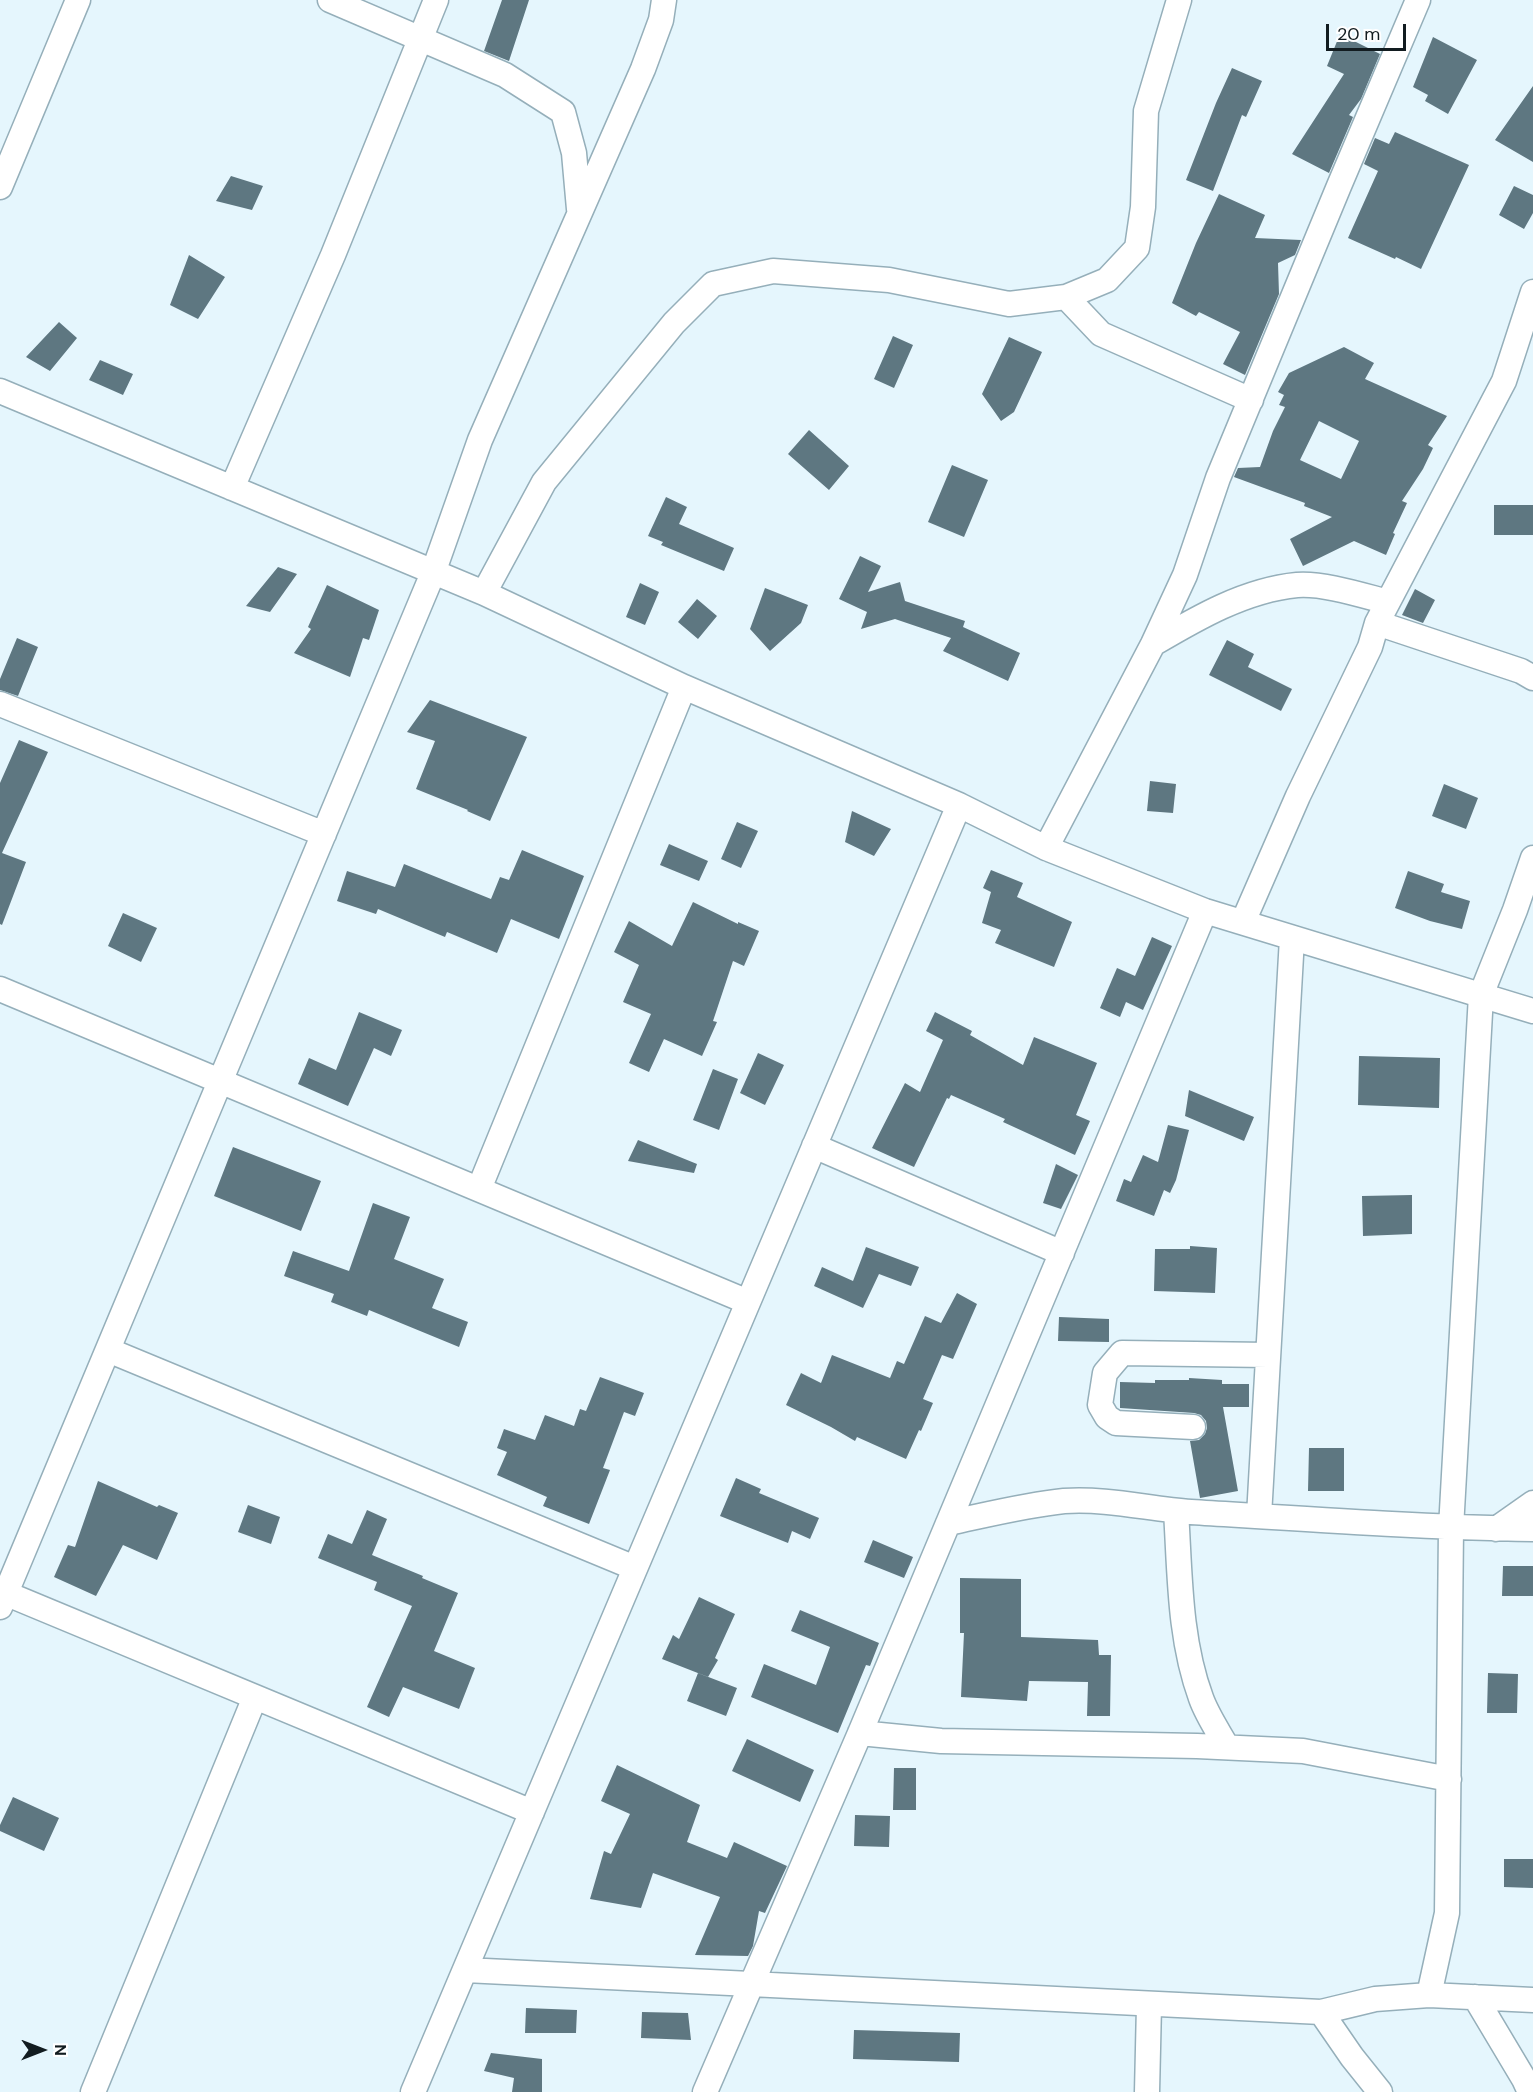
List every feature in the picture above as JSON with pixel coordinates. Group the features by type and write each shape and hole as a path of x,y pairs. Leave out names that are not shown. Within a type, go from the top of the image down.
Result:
{"street":[{"path":"0,187 78,0"},
{"path":"330,0 505,75 562,112 574,153 579,213"},
{"path":"232,488 333,255 436,0"},
{"path":"532,1812 255,1697 2,1597 434,573 480,440 643,69 661,20 664,0"},
{"path":"484,593 544,482 674,322 713,284 773,271 889,280 1009,304 1066,297 1107,280 1137,248 1143,207 1146,111 1179,0"},
{"path":"1046,848 1153,644 1185,575 1218,478 1418,0"},
{"path":"1243,922 1298,796 1370,647 1382,612 1527,335 1533,292"},
{"path":"1066,297 1101,334 1251,400"},
{"path":"0,392 484,593 684,687 959,805 1046,848 1205,911 1533,1011"},
{"path":"1153,644 1196,619 1254,594 1298,585 1345,590 1382,612 1533,678"},
{"path":"479,1189 684,687"},
{"path":"0,704 324,834"},
{"path":"413,2092 959,805"},
{"path":"1429,1995 1447,1913 1451,1528 1481,995 1533,858"},
{"path":"705,2092 860,1733 1205,911"},
{"path":"1258,1516 1292,938"},
{"path":"0,989 748,1302"},
{"path":"814,1146 1062,1253"},
{"path":"108,1350 635,1568"},
{"path":"1193,1427 1116,1423 1107,1417 1100,1405 1105,1374 1122,1353 1268,1355"},
{"path":"948,1523 1038,1504 1066,1501 1123,1503 1176,1511 1451,1528 1533,1529"},
{"path":"1496,1529 1533,1503"},
{"path":"1176,1511 1183,1622 1188,1656 1201,1699 1227,1747"},
{"path":"93,2092 255,1697"},
{"path":"860,1733 942,1741 1227,1747 1303,1751 1449,1779"},
{"path":"465,1970 752,1986 1321,2012 1375,1998 1429,1995 1533,2000"},
{"path":"1475,1997 1530,2092"},
{"path":"1147,2092 1149,2005"},
{"path":"1321,2012 1346,2049 1380,2092"}],"building":[{"path":"502,0 529,0 509,61 484,51"},
{"path":"1340,34 1380,54 1361,99 1349,115 1353,117 1329,173 1292,154 1344,74 1327,66"},
{"path":"1433,37 1477,60 1448,114 1425,101 1428,95 1413,87"},
{"path":"1232,68 1262,81 1246,117 1242,115 1213,191 1186,180"},
{"path":"1533,86 1533,162 1495,140"},
{"path":"1395,132 1469,165 1421,269 1348,238 1378,171 1364,164 1375,138 1389,144"},
{"path":"231,176 263,186 252,210 216,201"},
{"path":"1514,186 1533,195 1533,213 1524,229 1499,215"},
{"path":"1219,194 1265,215 1255,238 1301,240 1295,255 1278,263 1279,294 1245,375 1223,364 1240,332 1199,312 1196,316 1172,303"},
{"path":"189,255 225,277 198,319 170,305"},
{"path":"59,322 77,338 50,371 26,357"},
{"path":"893,336 913,345 894,388 874,379"},
{"path":"1009,337 1042,352 1014,412 1001,421 982,394"},
{"path":"1344,347 1374,363 1365,379 1447,416 1428,445 1433,448 1423,469 1402,501 1407,503 1386,555 1354,541 1303,566 1290,539 1332,517 1304,506 1305,503 1234,477 1238,468 1260,467 1273,431 1285,407 1279,405 1284,395 1278,392 1289,373","holes":["1319,421 1359,441 1341,479 1300,460"]},
{"path":"100,360 133,374 123,395 89,380"},
{"path":"809,430 849,466 829,490 788,454"},
{"path":"952,465 988,480 964,537 928,522"},
{"path":"666,497 687,507 679,524 734,548 724,571 661,545 663,542 648,536"},
{"path":"1494,505 1533,505 1533,535 1494,535"},
{"path":"860,556 881,566 868,592 900,582 905,601 965,621 963,627 1020,653 1008,681 943,651 951,638 895,619 861,629 867,612 839,599"},
{"path":"278,567 297,574 270,612 246,606"},
{"path":"640,583 659,592 645,625 626,617"},
{"path":"327,585 379,610 369,640 363,638 350,677 294,653 311,629 308,627"},
{"path":"765,588 808,605 801,623 770,651 750,629"},
{"path":"1415,589 1435,600 1423,623 1402,615"},
{"path":"697,599 717,616 698,639 678,622"},
{"path":"17,638 38,647 18,696 0,690 0,679"},
{"path":"1227,640 1254,654 1248,667 1292,689 1281,711 1209,675"},
{"path":"430,700 527,737 490,821 416,789 435,741 407,732"},
{"path":"19,740 48,752 2,853 26,862 2,925 0,924 0,783"},
{"path":"1150,781 1176,784 1173,813 1147,811"},
{"path":"1444,784 1478,798 1466,829 1432,816"},
{"path":"852,811 891,829 874,856 845,842"},
{"path":"737,822 758,831 741,868 721,859"},
{"path":"669,844 708,861 699,881 660,865"},
{"path":"522,850 584,876 559,939 511,919 497,953 447,932 445,937 378,909 376,914 337,901 347,871 395,887 404,864 491,899 500,877 509,880"},
{"path":"991,870 1023,883 1017,897 1072,922 1054,967 995,943 1001,930 982,923 991,892 983,888"},
{"path":"1408,871 1444,884 1441,892 1470,901 1462,929 1430,921 1395,908"},
{"path":"693,902 738,924 738,922 759,931 744,966 733,961 713,1021 717,1022 702,1056 664,1039 649,1072 629,1063 651,1014 623,1002 639,965 614,952 629,921 672,946"},
{"path":"123,913 157,928 141,962 108,946"},
{"path":"1152,937 1172,946 1143,1010 1126,1002 1120,1017 1100,1008 1117,968 1135,976"},
{"path":"359,1012 402,1030 391,1056 374,1048 348,1106 298,1084 309,1058 336,1070"},
{"path":"935,1012 972,1031 970,1035 1023,1065 1034,1037 1097,1063 1076,1115 1090,1121 1075,1155 1003,1122 1005,1119 951,1095 949,1099 947,1098 914,1167 872,1148 905,1083 920,1092 943,1040 926,1031"},
{"path":"758,1053 784,1065 765,1105 740,1093"},
{"path":"1359,1056 1440,1058 1439,1108 1358,1105"},
{"path":"713,1069 738,1079 719,1130 693,1120"},
{"path":"1189,1090 1254,1117 1244,1141 1185,1116"},
{"path":"1168,1125 1189,1130 1176,1180 1170,1193 1164,1190 1154,1216 1116,1201 1124,1179 1131,1182 1143,1155 1158,1162"},
{"path":"638,1140 697,1164 694,1173 628,1161"},
{"path":"233,1147 321,1181 301,1231 214,1196"},
{"path":"1056,1164 1078,1175 1061,1209 1043,1203"},
{"path":"1412,1195 1412,1234 1363,1236 1362,1196"},
{"path":"373,1203 410,1217 394,1259 444,1279 432,1308 468,1322 459,1347 369,1310 367,1316 331,1302 334,1294 284,1276 293,1251 349,1271"},
{"path":"1190,1246 1217,1248 1215,1293 1154,1291 1155,1249 1190,1249"},
{"path":"866,1247 919,1267 911,1286 879,1274 863,1308 814,1286 822,1267 853,1281"},
{"path":"957,1293 977,1304 953,1359 942,1355 923,1399 933,1403 906,1459 857,1437 855,1441 786,1405 801,1373 821,1383 832,1355 890,1378 897,1361 904,1364 925,1316 941,1323"},
{"path":"1059,1317 1109,1319 1109,1342 1058,1341"},
{"path":"600,1377 644,1393 635,1416 624,1412 603,1468 610,1470 589,1524 543,1506 547,1497 497,1475 507,1452 497,1448 504,1429 535,1440 545,1415 574,1426 580,1409 586,1411"},
{"path":"1189,1378 1222,1380 1222,1384 1249,1384 1249,1407 1223,1407 1238,1491 1200,1498 1190,1441 1199,1440 1205,1434 1206,1421 1201,1415 1120,1408 1120,1382 1155,1383 1155,1380 1189,1380"},
{"path":"1309,1448 1344,1448 1344,1491 1308,1491"},
{"path":"736,1478 761,1489 759,1493 819,1518 810,1539 792,1531 788,1543 720,1516"},
{"path":"98,1481 157,1507 159,1505 178,1513 157,1560 123,1545 96,1596 54,1577 68,1545 75,1547"},
{"path":"248,1505 280,1517 271,1544 238,1532"},
{"path":"367,1510 387,1519 372,1555 458,1593 434,1651 475,1668 459,1709 403,1687 389,1717 367,1707 412,1606 374,1590 377,1582 318,1558 328,1534 352,1544"},
{"path":"873,1540 913,1557 904,1578 864,1562"},
{"path":"1503,1566 1533,1566 1533,1596 1502,1596"},
{"path":"960,1578 1021,1579 1021,1637 1098,1640 1099,1655 1111,1655 1110,1716 1087,1716 1088,1682 1029,1681 1027,1701 961,1697 964,1633 960,1633"},
{"path":"699,1597 735,1614 715,1658 718,1660 708,1677 662,1659 673,1635 679,1639"},
{"path":"800,1610 879,1643 870,1666 866,1665 838,1733 751,1697 764,1664 816,1685 830,1647 791,1631"},
{"path":"698,1673 737,1688 726,1716 687,1701"},
{"path":"1488,1673 1518,1674 1517,1713 1487,1713"},
{"path":"747,1739 814,1770 800,1802 732,1771"},
{"path":"617,1765 700,1805 687,1842 727,1858 734,1842 787,1866 765,1913 759,1911 753,1946 748,1956 695,1955 720,1897 653,1873 641,1908 590,1899 604,1851 611,1854 630,1814 601,1801"},
{"path":"894,1768 916,1768 916,1810 893,1810"},
{"path":"13,1797 59,1818 44,1851 0,1831 0,1825"},
{"path":"855,1815 890,1816 889,1847 854,1846"},
{"path":"1504,1859 1533,1859 1533,1888 1504,1887"},
{"path":"526,2008 577,2010 576,2033 525,2033"},
{"path":"642,2012 688,2013 691,2040 641,2038"},
{"path":"854,2030 960,2033 959,2062 853,2059"},
{"path":"491,2053 542,2059 542,2092 512,2092 514,2078 484,2071"}]}
